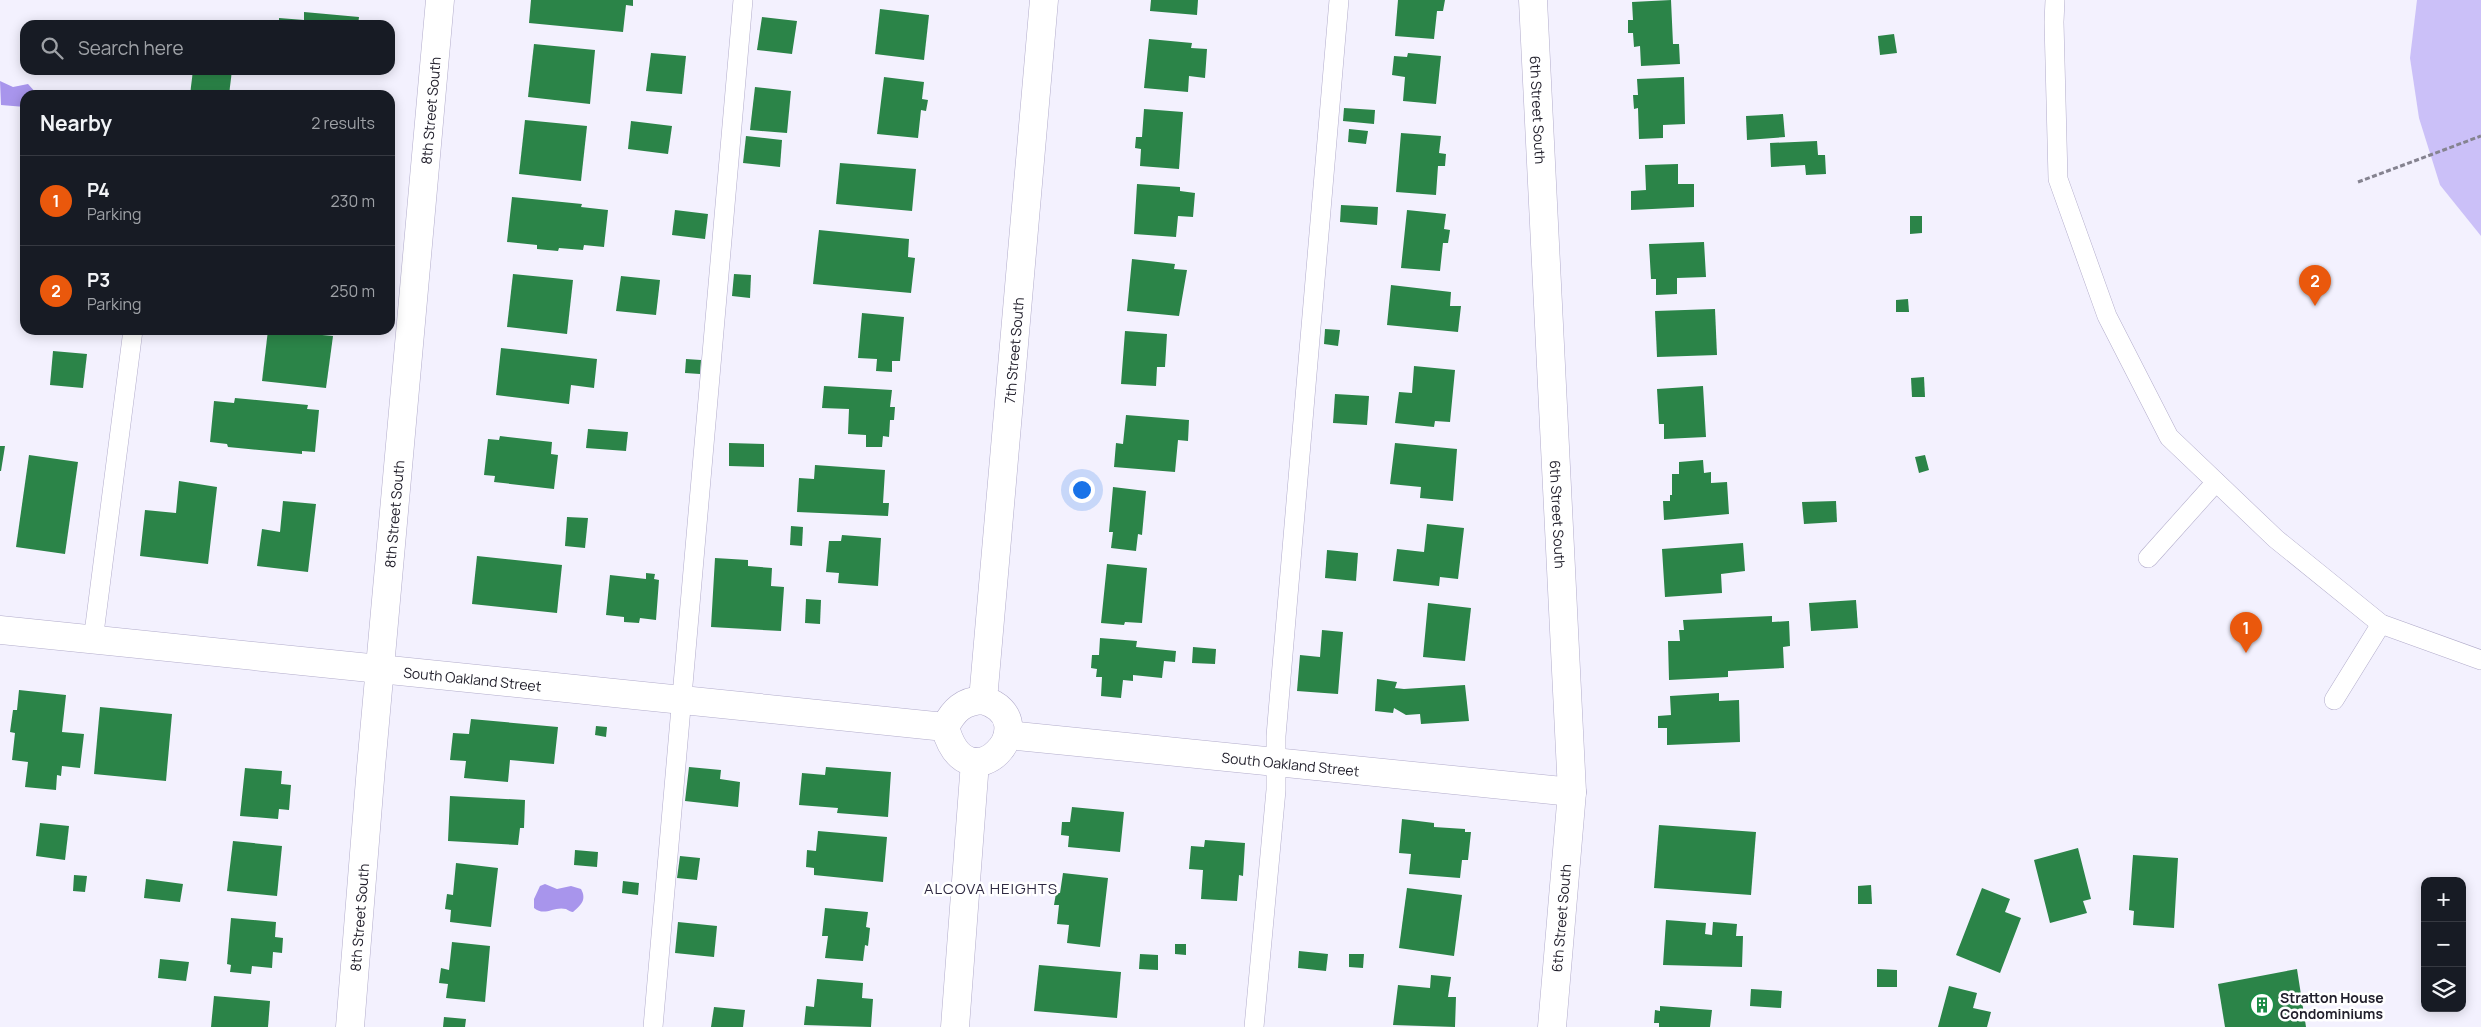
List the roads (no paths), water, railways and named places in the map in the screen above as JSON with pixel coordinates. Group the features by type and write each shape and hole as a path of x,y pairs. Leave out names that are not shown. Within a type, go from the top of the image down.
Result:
{"street":[{"name":"8th Street South","path":"350,1027 440,0"},
{"name":"7th Street South","path":"983,700 1044,0"},
{"name":"6th Street South","path":"1533,0 1572,792 1552,1027"},
{"name":"South Oakland Street","path":"0,630 682,702 945,727"},
{"path":"983,700 991,703 1005,716 1008,735 1001,752 994,758 975,762 957,754 951,746 945,727 955,710 963,704 983,700"},
{"name":"South Oakland Street","path":"1008,735 1572,792"},
{"path":"955,1027 975,762"}],"lane":[{"path":"653,1027 743,0"},
{"path":"1254,1027 1276,790 1275,762 1339,0"},
{"path":"2055,0 2058,179 2107,316 2169,437 2276,539 2380,624 2481,660"},
{"path":"93,641 132,335"},
{"path":"2148,558 2216,482"},
{"path":"2334,700 2380,624"}],"place":[{"name":"P3","path":"2315,306"},
{"name":"P4","path":"2246,653"},
{"name":"Stratton House Condominiums","path":"2262,1005"}],"district":[{"name":"ALCOVA HEIGHTS","path":"991,888"}]}
